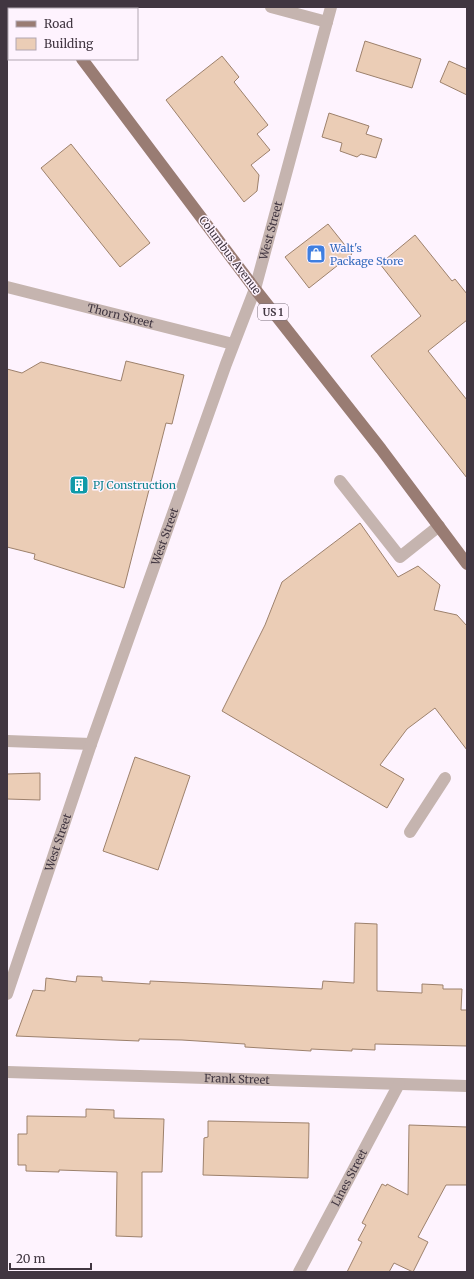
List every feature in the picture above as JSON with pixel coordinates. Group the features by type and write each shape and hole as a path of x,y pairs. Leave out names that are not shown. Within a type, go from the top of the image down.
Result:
{"main road":[{"name":"Columbus Avenue","path":"83,60 255,289 381,449 467,564"}],"street":[{"path":"271,7 327,22"},
{"name":"West Street","path":"7,994 91,744 233,344 255,289 331,7"},
{"name":"Thorn Street","path":"7,287 233,344"},
{"path":"340,481 400,557 439,526"},
{"path":"7,741 91,744"},
{"path":"410,832 445,778"},
{"name":"Frank Street","path":"7,1072 467,1086"},
{"name":"Lines Street","path":"299,1272 399,1084"}],"building":[{"path":"365,41 421,59 412,88 356,71"},
{"path":"222,56 239,77 234,82 268,125 257,134 270,150 251,165 259,175 257,191 244,202 166,100"},
{"path":"449,61 467,69 467,95 440,82"},
{"path":"329,113 369,126 366,134 382,139 376,158 361,154 357,157 340,151 342,143 322,137"},
{"path":"71,144 150,243 120,267 41,168"},
{"path":"328,224 352,254 309,288 285,257"},
{"path":"415,235 452,281 455,279 467,294 467,320 428,351 467,400 467,478 371,356 421,316 380,264"},
{"name":"PJ Construction","path":"126,361 184,375 172,424 166,423 124,588 34,559 35,554 7,547 7,369 22,373 41,362 121,381"},
{"path":"360,523 398,577 418,566 440,585 434,610 457,615 467,626 467,750 435,708 407,729 380,765 404,779 387,808 222,711 265,625 282,582"},
{"path":"135,757 190,776 158,870 103,851"},
{"path":"40,773 40,800 7,799 7,774"},
{"path":"355,923 377,924 377,991 422,993 422,984 443,985 443,989 462,989 461,1010 467,1010 467,1046 375,1044 375,1050 352,1049 352,1051 311,1049 311,1051 245,1047 245,1044 182,1040 139,1039 139,1041 16,1036 33,990 45,991 46,978 76,982 77,976 102,977 102,981 150,984 150,981 322,989 323,981 354,983"},
{"path":"86,1109 114,1110 114,1118 164,1119 162,1172 142,1172 142,1237 116,1236 117,1172 59,1170 59,1172 26,1171 26,1165 18,1165 18,1134 27,1134 27,1116 86,1117"},
{"path":"208,1121 309,1123 308,1178 203,1175 204,1138 208,1137"},
{"path":"409,1125 467,1127 467,1185 446,1185 418,1237 428,1242 413,1272 394,1263 389,1272 347,1272 362,1242 358,1240 366,1225 362,1223 382,1184 386,1186 387,1184 408,1195"}],"place":[{"name":"Walt's Package Store","path":"316,254"},
{"name":"PJ Construction","path":"79,485"}]}
